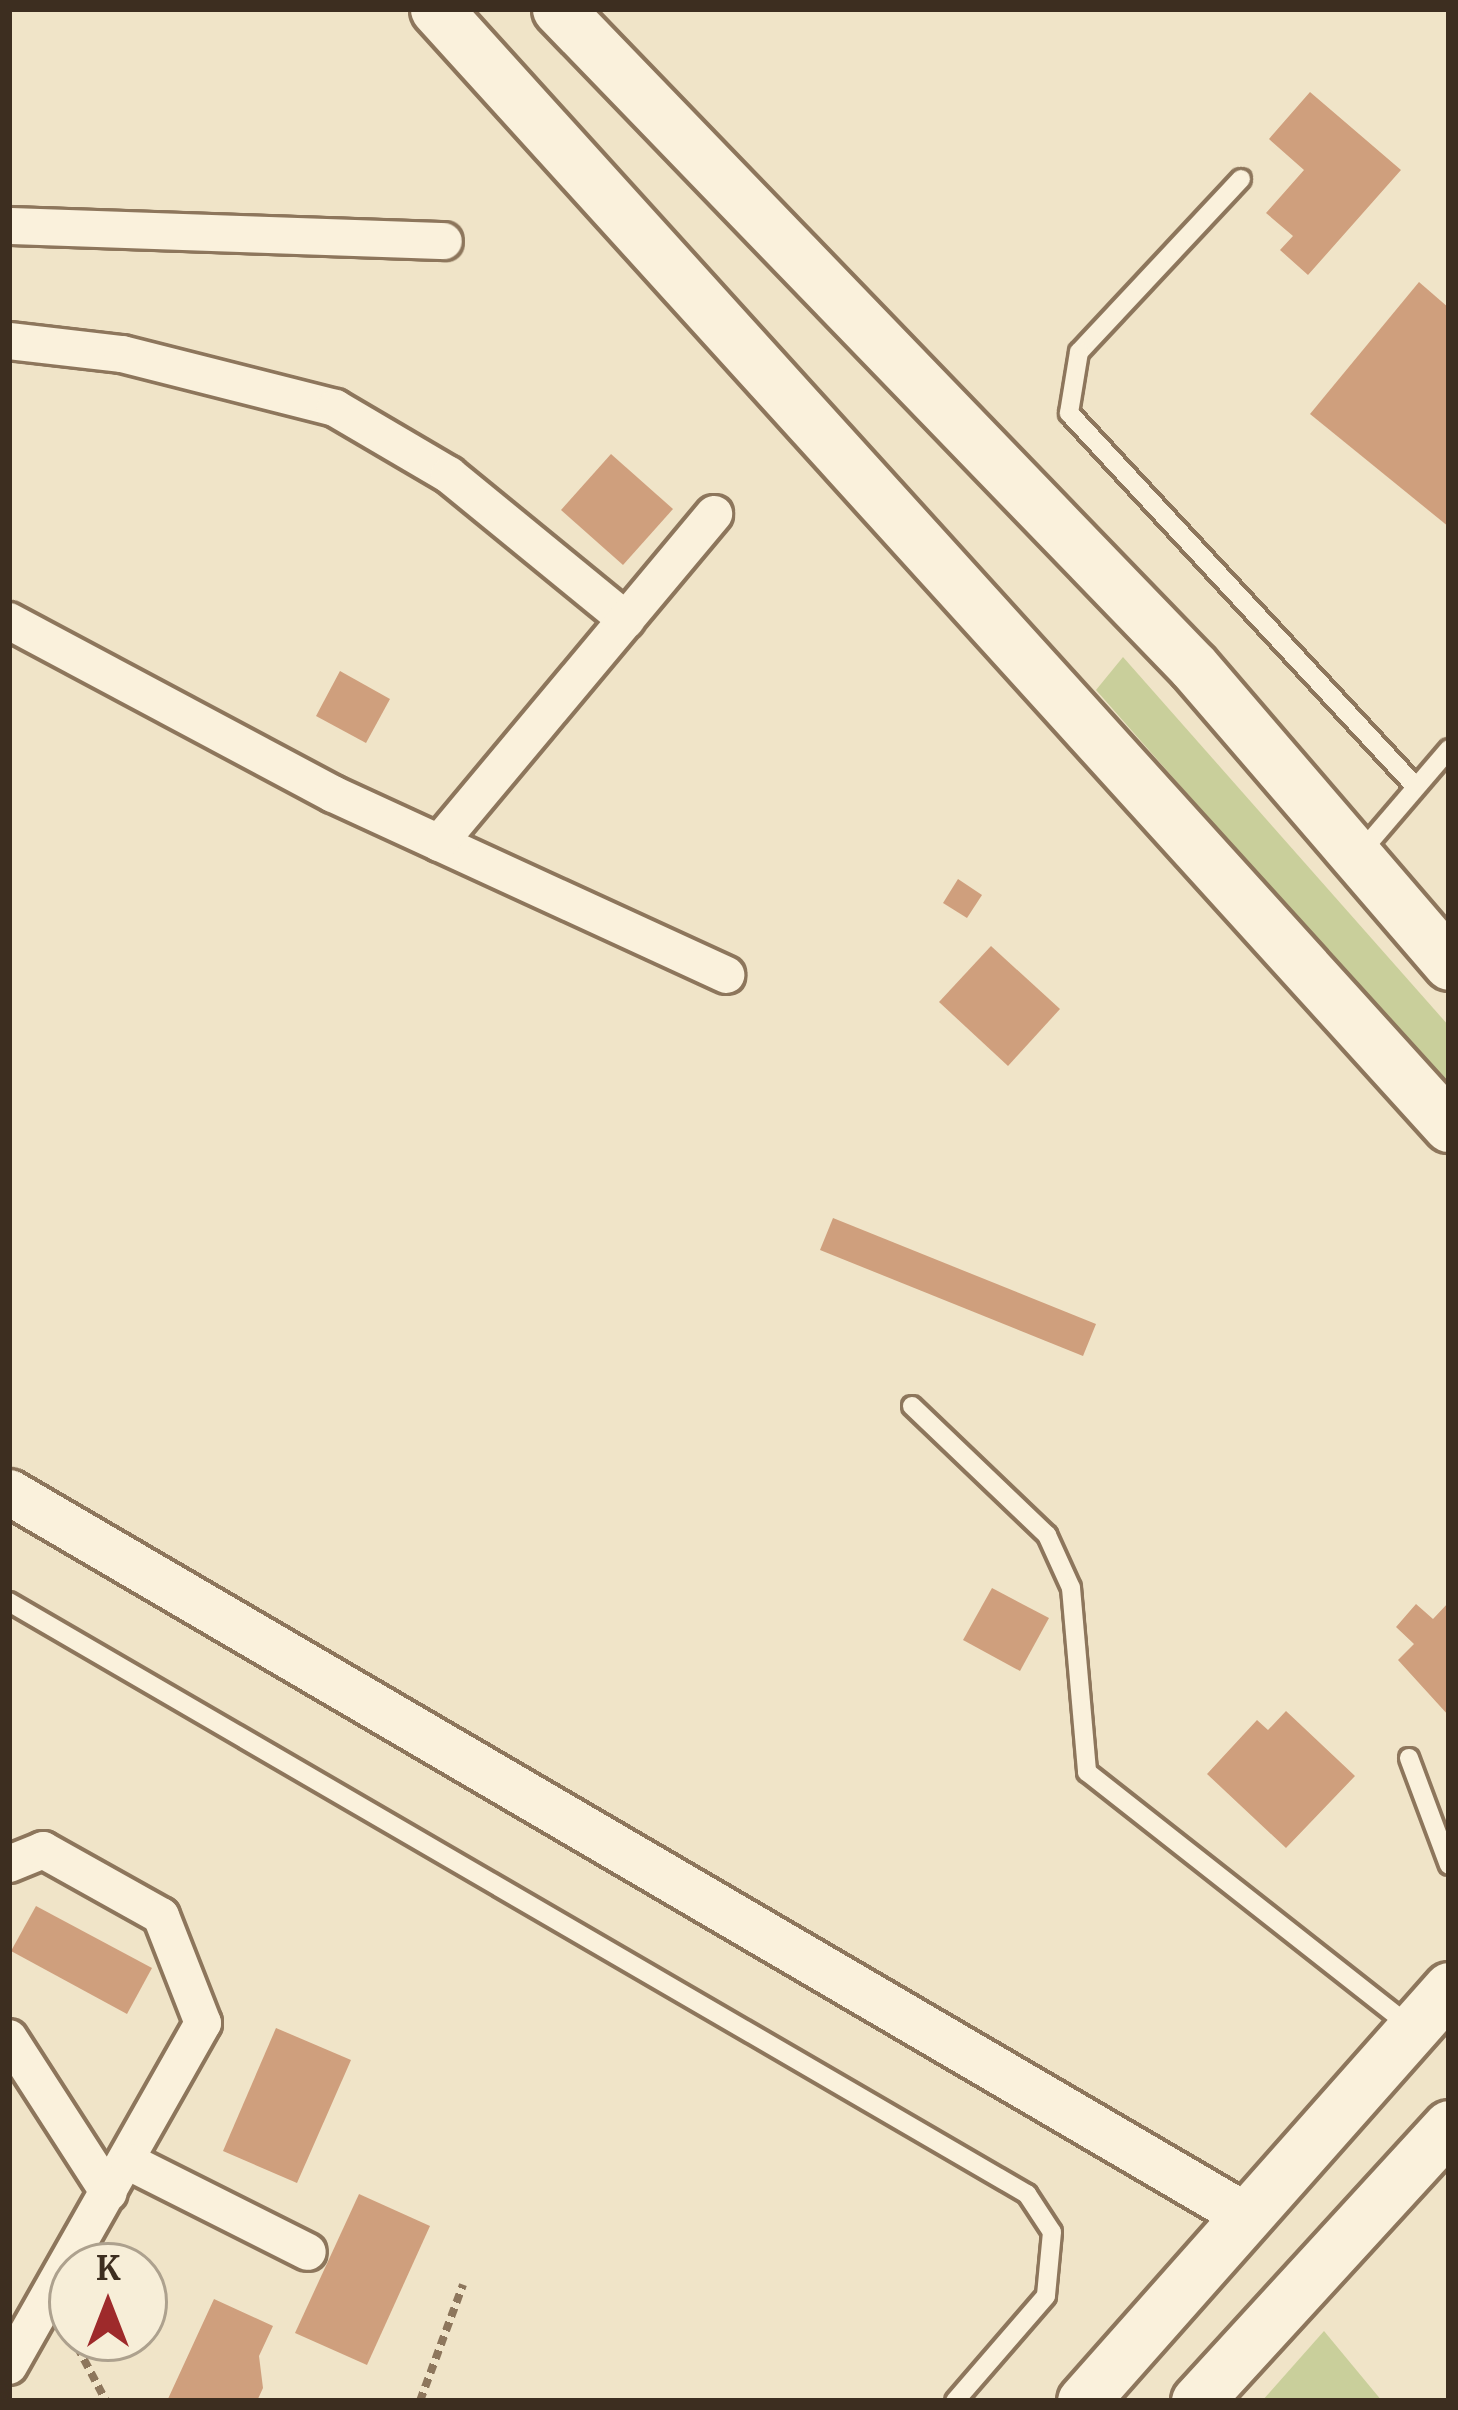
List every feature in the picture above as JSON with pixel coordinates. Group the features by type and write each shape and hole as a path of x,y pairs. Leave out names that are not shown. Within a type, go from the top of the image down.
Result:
{"main road":[{"path":"436,9 1449,1126"},
{"path":"558,9 848,297 1360,853 1449,964"},
{"path":"1083,2401 1449,1988"},
{"path":"1197,2401 1449,2126"}],"street":[{"path":"9,226 444,241"},
{"path":"9,341 122,354 335,408 449,475 626,620"},
{"path":"439,843 714,514"},
{"path":"9,621 439,843 726,975"},
{"path":"9,1492 1246,2216"},
{"path":"9,1864 43,1850 160,1916 203,2024 129,2162 9,2366"},
{"path":"9,2038 109,2193"},
{"path":"129,2162 308,2252"}],"lane":[{"path":"1241,179 1079,352 1069,413 1417,787"},
{"path":"1360,853 1449,749"},
{"path":"912,1406 1047,1535 1071,1588 1087,1772 1413,2028"},
{"path":"9,1602 1027,2194 1052,2232 1046,2296 955,2401"},
{"path":"1409,1758 1449,1865"}],"path":[{"path":"420,2401 463,2285"},
{"path":"85,2362 106,2401"}],"green space":[{"path":"1123,657 1449,1026 1449,1091 1096,690"},
{"path":"1324,2331 1382,2401 1262,2401"}],"building":[{"path":"1310,92 1401,170 1308,275 1280,250 1293,236 1266,213 1304,170 1269,139"},
{"path":"1419,282 1449,308 1449,527 1310,414"},
{"path":"611,454 673,509 623,565 561,510"},
{"path":"340,671 390,699 366,743 316,716"},
{"path":"958,879 982,895 967,918 943,903"},
{"path":"991,946 1060,1009 1008,1066 939,1002"},
{"path":"833,1218 1096,1324 1083,1356 820,1250"},
{"path":"992,1588 1049,1618 1020,1671 963,1640"},
{"path":"1449,1602 1449,1716 1398,1660 1414,1644 1396,1627 1416,1604 1433,1619"},
{"path":"1286,1711 1355,1776 1286,1848 1207,1774 1257,1720 1268,1730"},
{"path":"36,1906 152,1968 127,2014 11,1951"},
{"path":"276,2028 351,2060 297,2183 223,2151"},
{"path":"359,2194 430,2226 367,2365 295,2333"},
{"path":"214,2299 273,2326 259,2356 263,2388 257,2401 167,2401"}]}
